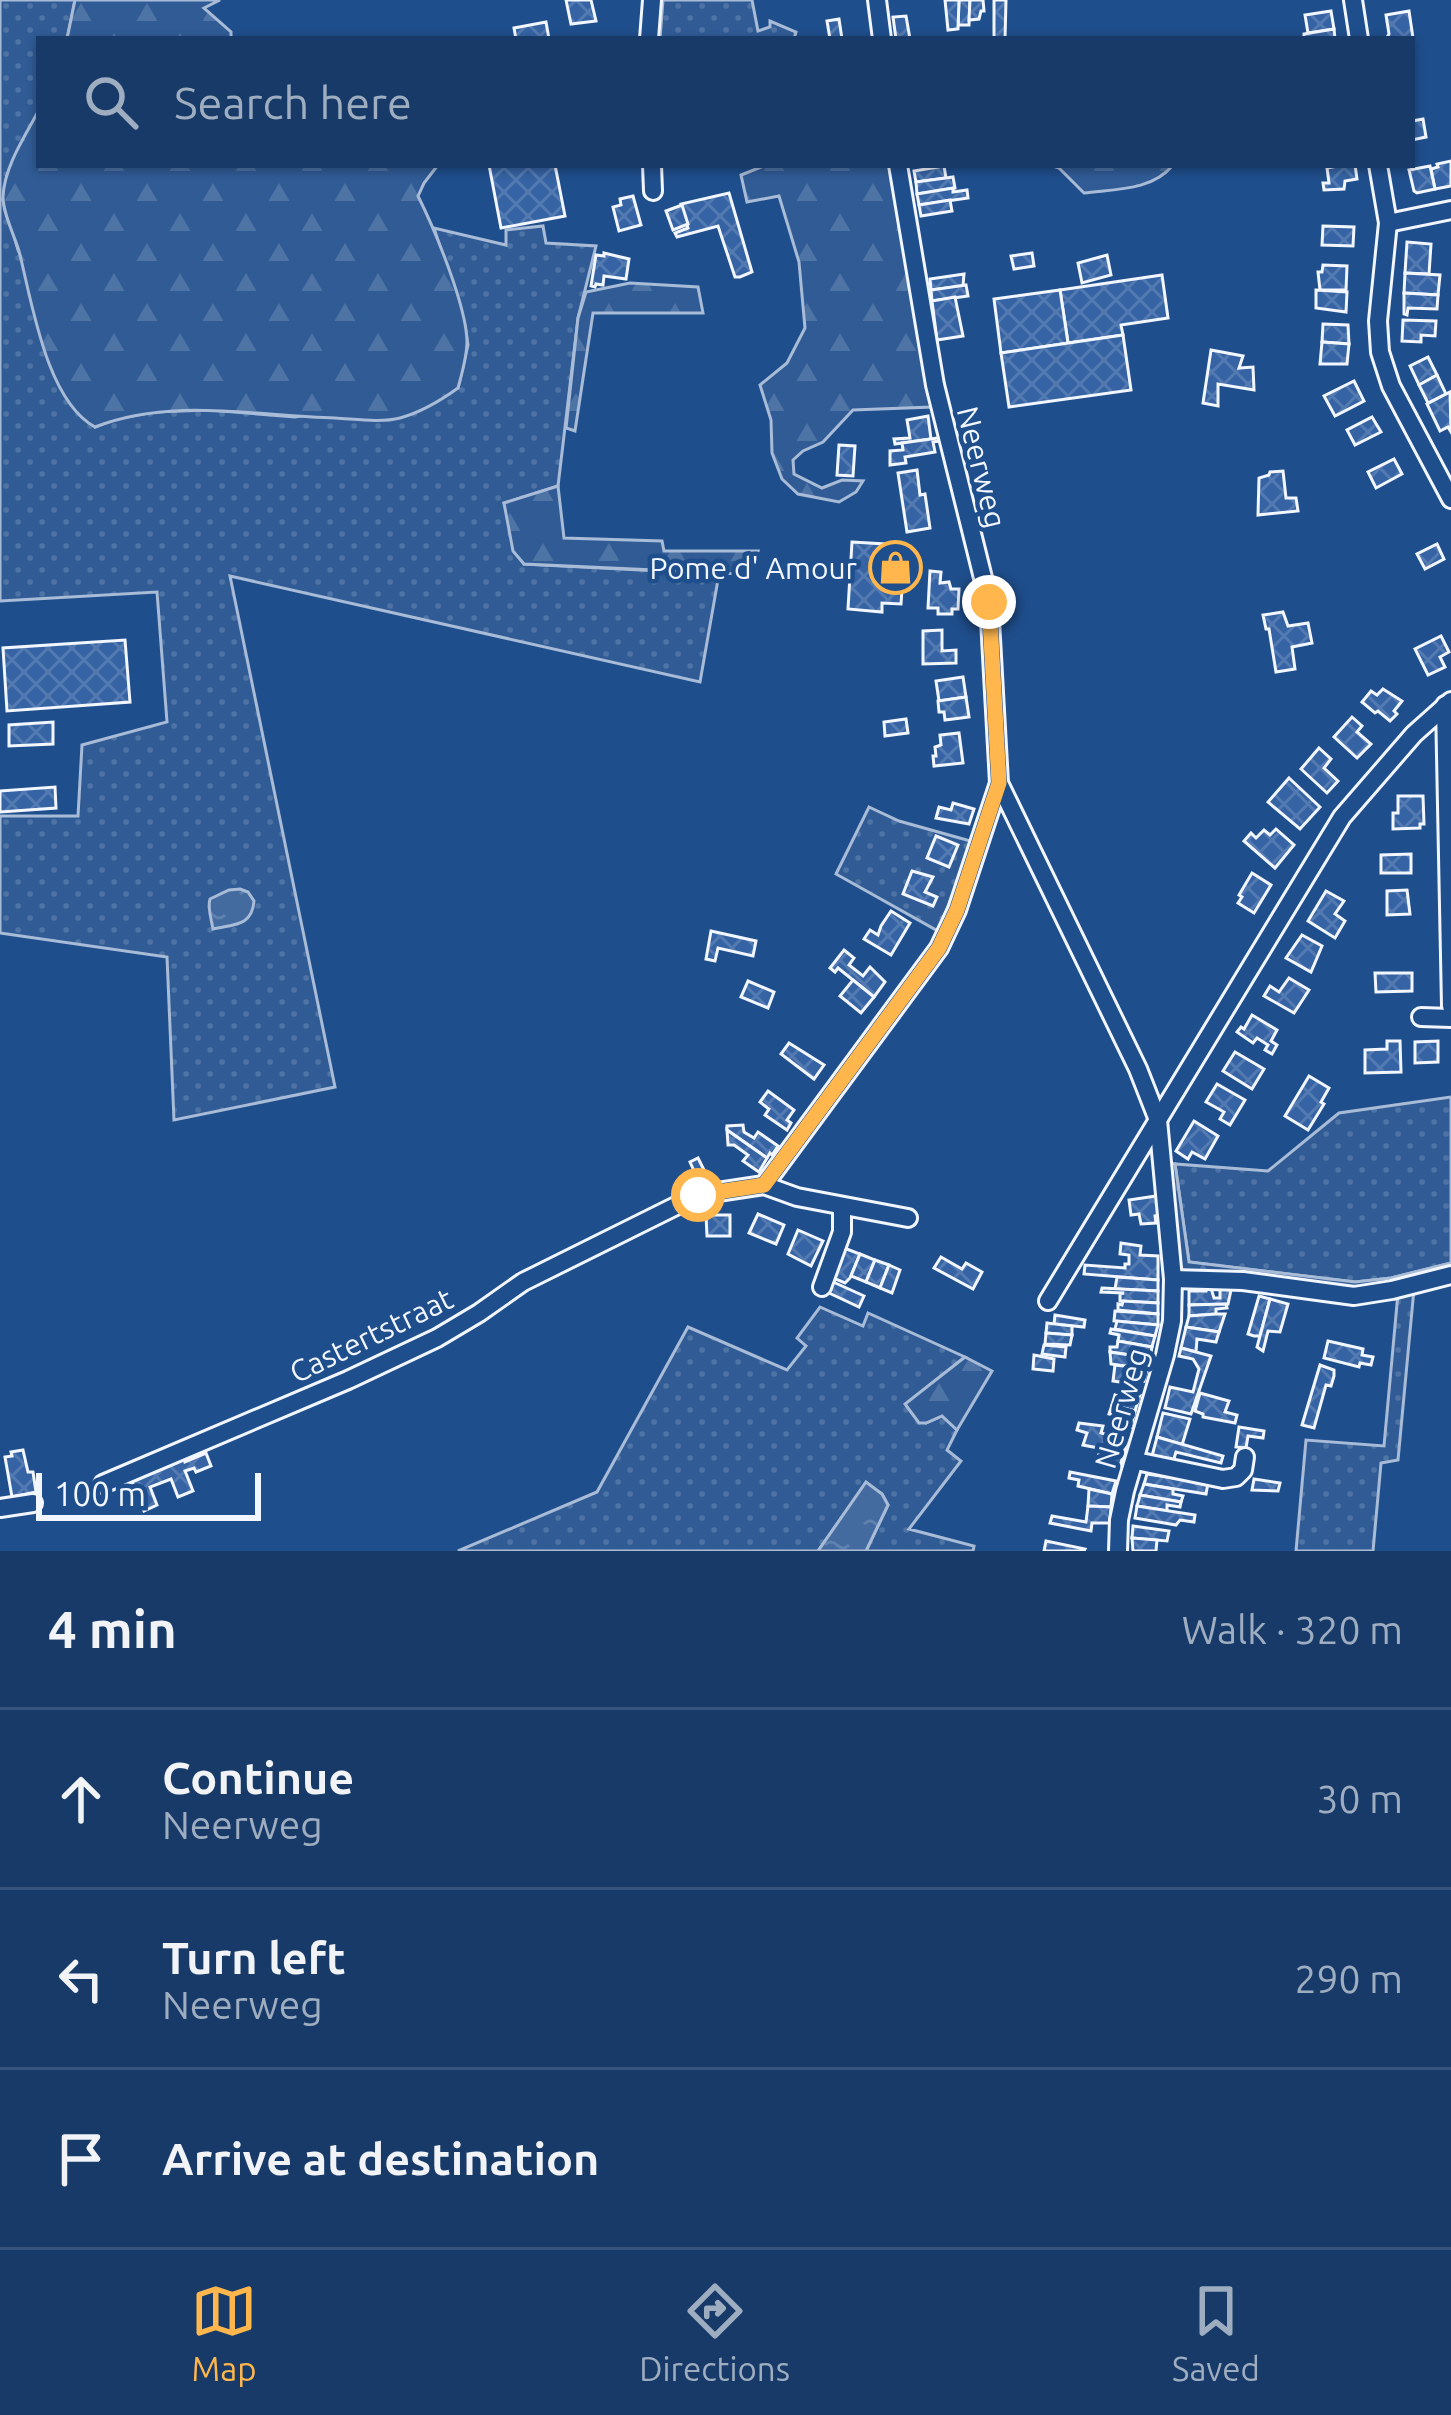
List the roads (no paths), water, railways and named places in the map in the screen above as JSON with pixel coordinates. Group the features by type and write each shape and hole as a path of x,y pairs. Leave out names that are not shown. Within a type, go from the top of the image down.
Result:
{"street":[{"path":"649,36 652,0"},
{"path":"878,0 882,36"},
{"path":"1353,0 1359,36"},
{"path":"652,168 653,190"},
{"name":"Neerweg","path":"764,1185 939,948 957,910 999,783 989,602 934,386 898,168"},
{"path":"1379,168 1388,223 1378,321 1380,352 1391,386 1444,468 1451,500"},
{"path":"1388,223 1451,209"},
{"path":"1448,703 1451,1006"},
{"path":"1048,1301 1342,817 1414,734 1448,703"},
{"name":"Neerweg","path":"999,783 1138,1069 1158,1120 1173,1279 1172,1321 1125,1491 1118,1551"},
{"path":"1421,1017 1451,1018"},
{"path":"764,1185 797,1197 908,1217"},
{"name":"Castertstraat","path":"103,1484 437,1338 523,1282 698,1195 764,1185"},
{"path":"822,1287 842,1232 842,1207"},
{"path":"1173,1279 1244,1281 1354,1296 1451,1275"},
{"path":"1136,1461 1223,1479 1244,1470 1245,1457"},
{"path":"0,1508 33,1503"}],"water":[{"path":"240,889 254,901 250,916 213,929 210,899"},
{"path":"866,1482 888,1505 866,1551 818,1551"}],"place":[{"name":"Pome d' Amour","path":"896,568"}]}
